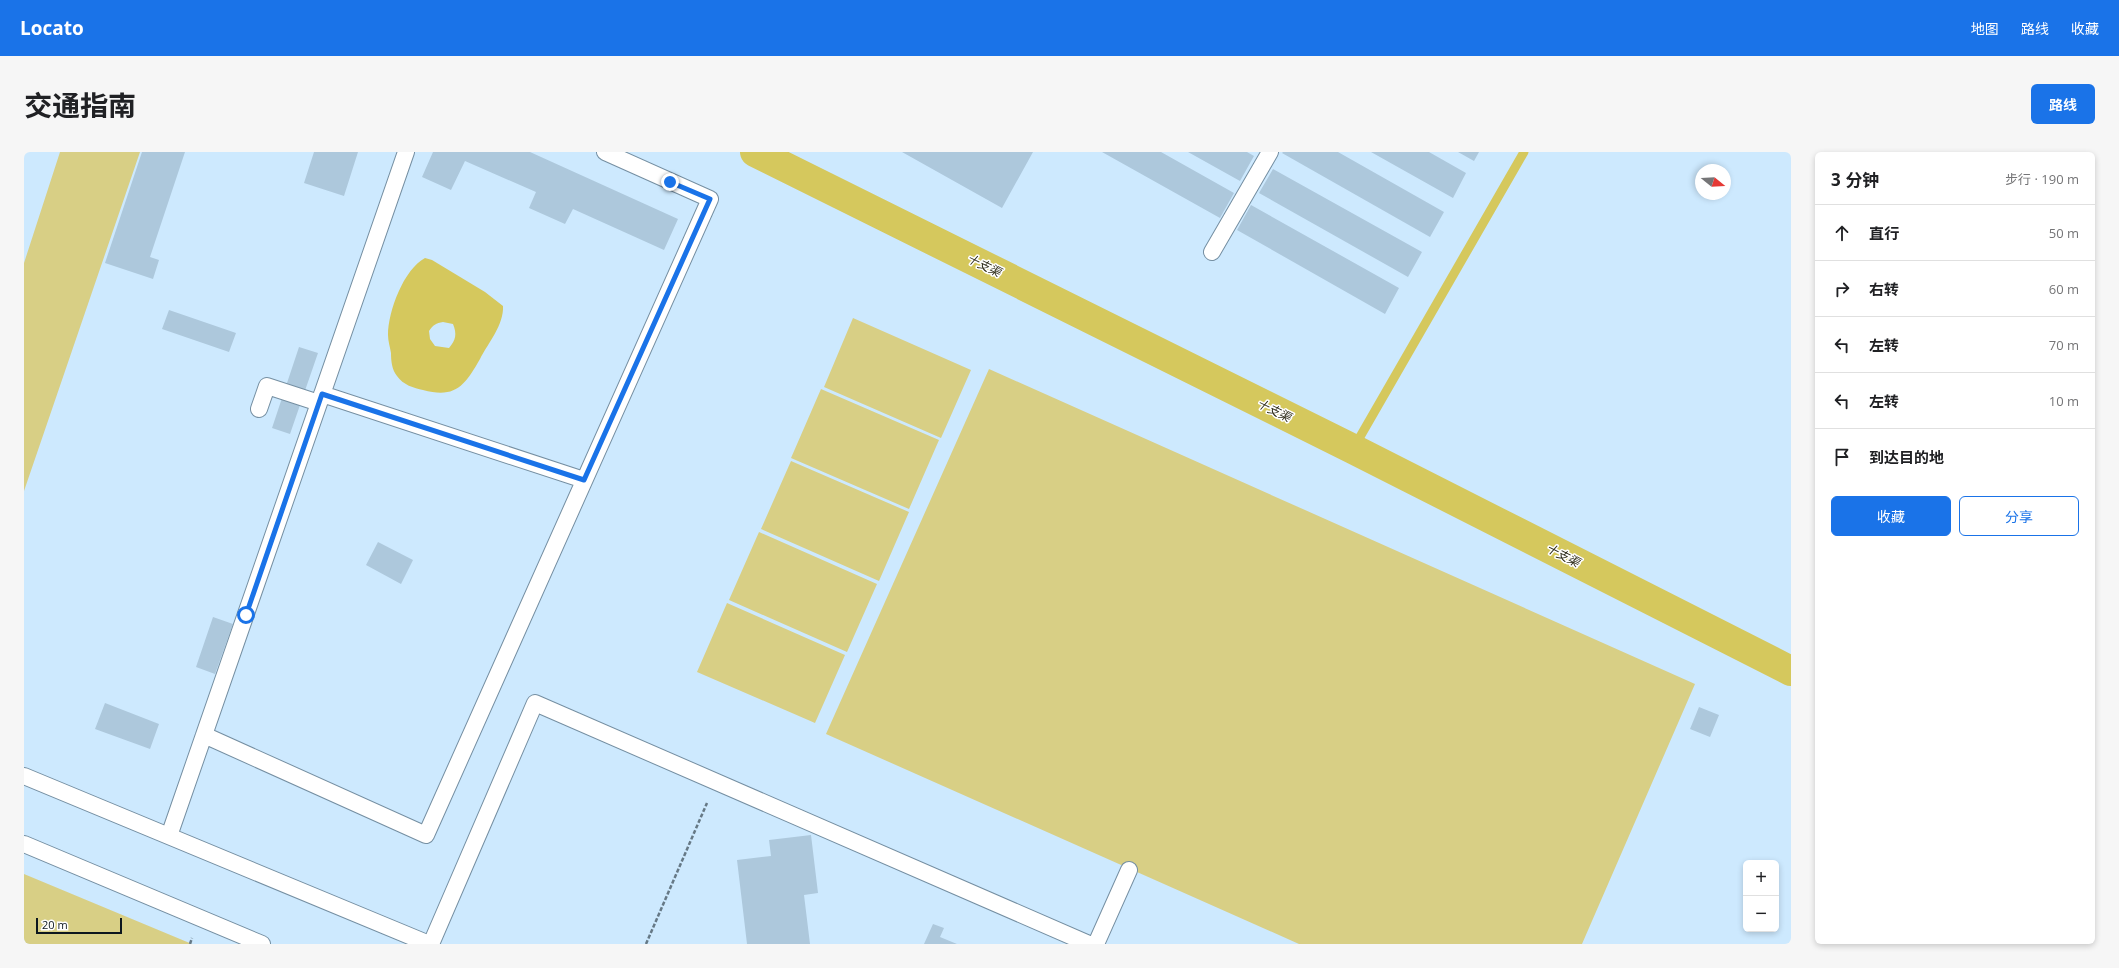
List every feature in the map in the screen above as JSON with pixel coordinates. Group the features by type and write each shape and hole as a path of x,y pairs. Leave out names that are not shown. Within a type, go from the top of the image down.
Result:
{"lane":[{"path":"169,836 406,152"},
{"path":"204,735 426,835 710,199 605,152"},
{"path":"1212,252 1270,152"},
{"path":"259,409 267,386 320,399 584,480"},
{"path":"24,776 430,944 535,704 1089,944"},
{"path":"24,844 262,944"},
{"path":"1096,944 1129,870"}],"path":[{"path":"646,944 716,782"}],"shaded area":[{"path":"60,152 140,152 24,491 24,263"},
{"path":"425,258 432,260 485,292 503,306 501,320 495,334 475,368 464,383 458,388 444,393 420,389 405,384 395,374 393,368 388,335 391,314 394,303 404,281 417,263","holes":["441,322 453,324 455,337 449,348 435,346 430,339 430,329"]},
{"path":"853,318 971,370 941,438 824,387"},
{"path":"989,369 1695,684 1582,944 1299,944 826,734"},
{"path":"821,389 939,440 909,509 791,458"},
{"path":"791,461 909,512 879,581 761,529"},
{"path":"759,532 877,584 847,652 729,600"},
{"path":"727,603 845,655 815,723 697,672"},
{"path":"24,874 192,944 24,944"}],"building":[{"path":"142,152 185,152 150,257 159,260 153,279 105,263"},
{"path":"314,152 358,152 344,196 304,183"},
{"path":"433,152 530,152 678,219 664,250 573,209 565,224 529,208 536,192 465,161 451,190 422,177"},
{"path":"902,152 1033,152 1002,208"},
{"path":"1102,152 1161,152 1234,193 1220,218"},
{"path":"1188,152 1247,152 1254,156 1240,181"},
{"path":"1338,152 1444,212 1430,237 1282,153"},
{"path":"1371,152 1429,152 1466,173 1453,198"},
{"path":"1458,152 1479,152 1474,161"},
{"path":"1273,169 1422,252 1408,277 1259,193"},
{"path":"1251,205 1399,288 1385,314 1237,230"},
{"path":"169,310 236,333 229,352 162,329"},
{"path":"299,347 318,353 290,434 272,428"},
{"path":"378,542 413,560 401,584 366,565"},
{"path":"213,617 233,624 215,674 196,667"},
{"path":"105,703 159,724 150,749 95,729"},
{"path":"1699,707 1719,715 1710,737 1690,729"},
{"path":"811,835 818,893 804,895 810,944 747,944 737,860 771,856 769,840"},
{"path":"933,924 944,928 940,937 957,944 924,944"}],"waterway":[{"name":"十支渠","path":"755,152 1353,449 1791,671"},
{"path":"1353,449 1524,152"}],"route":[{"path":"246,615 322,394 584,480 710,199 670,182"}]}
